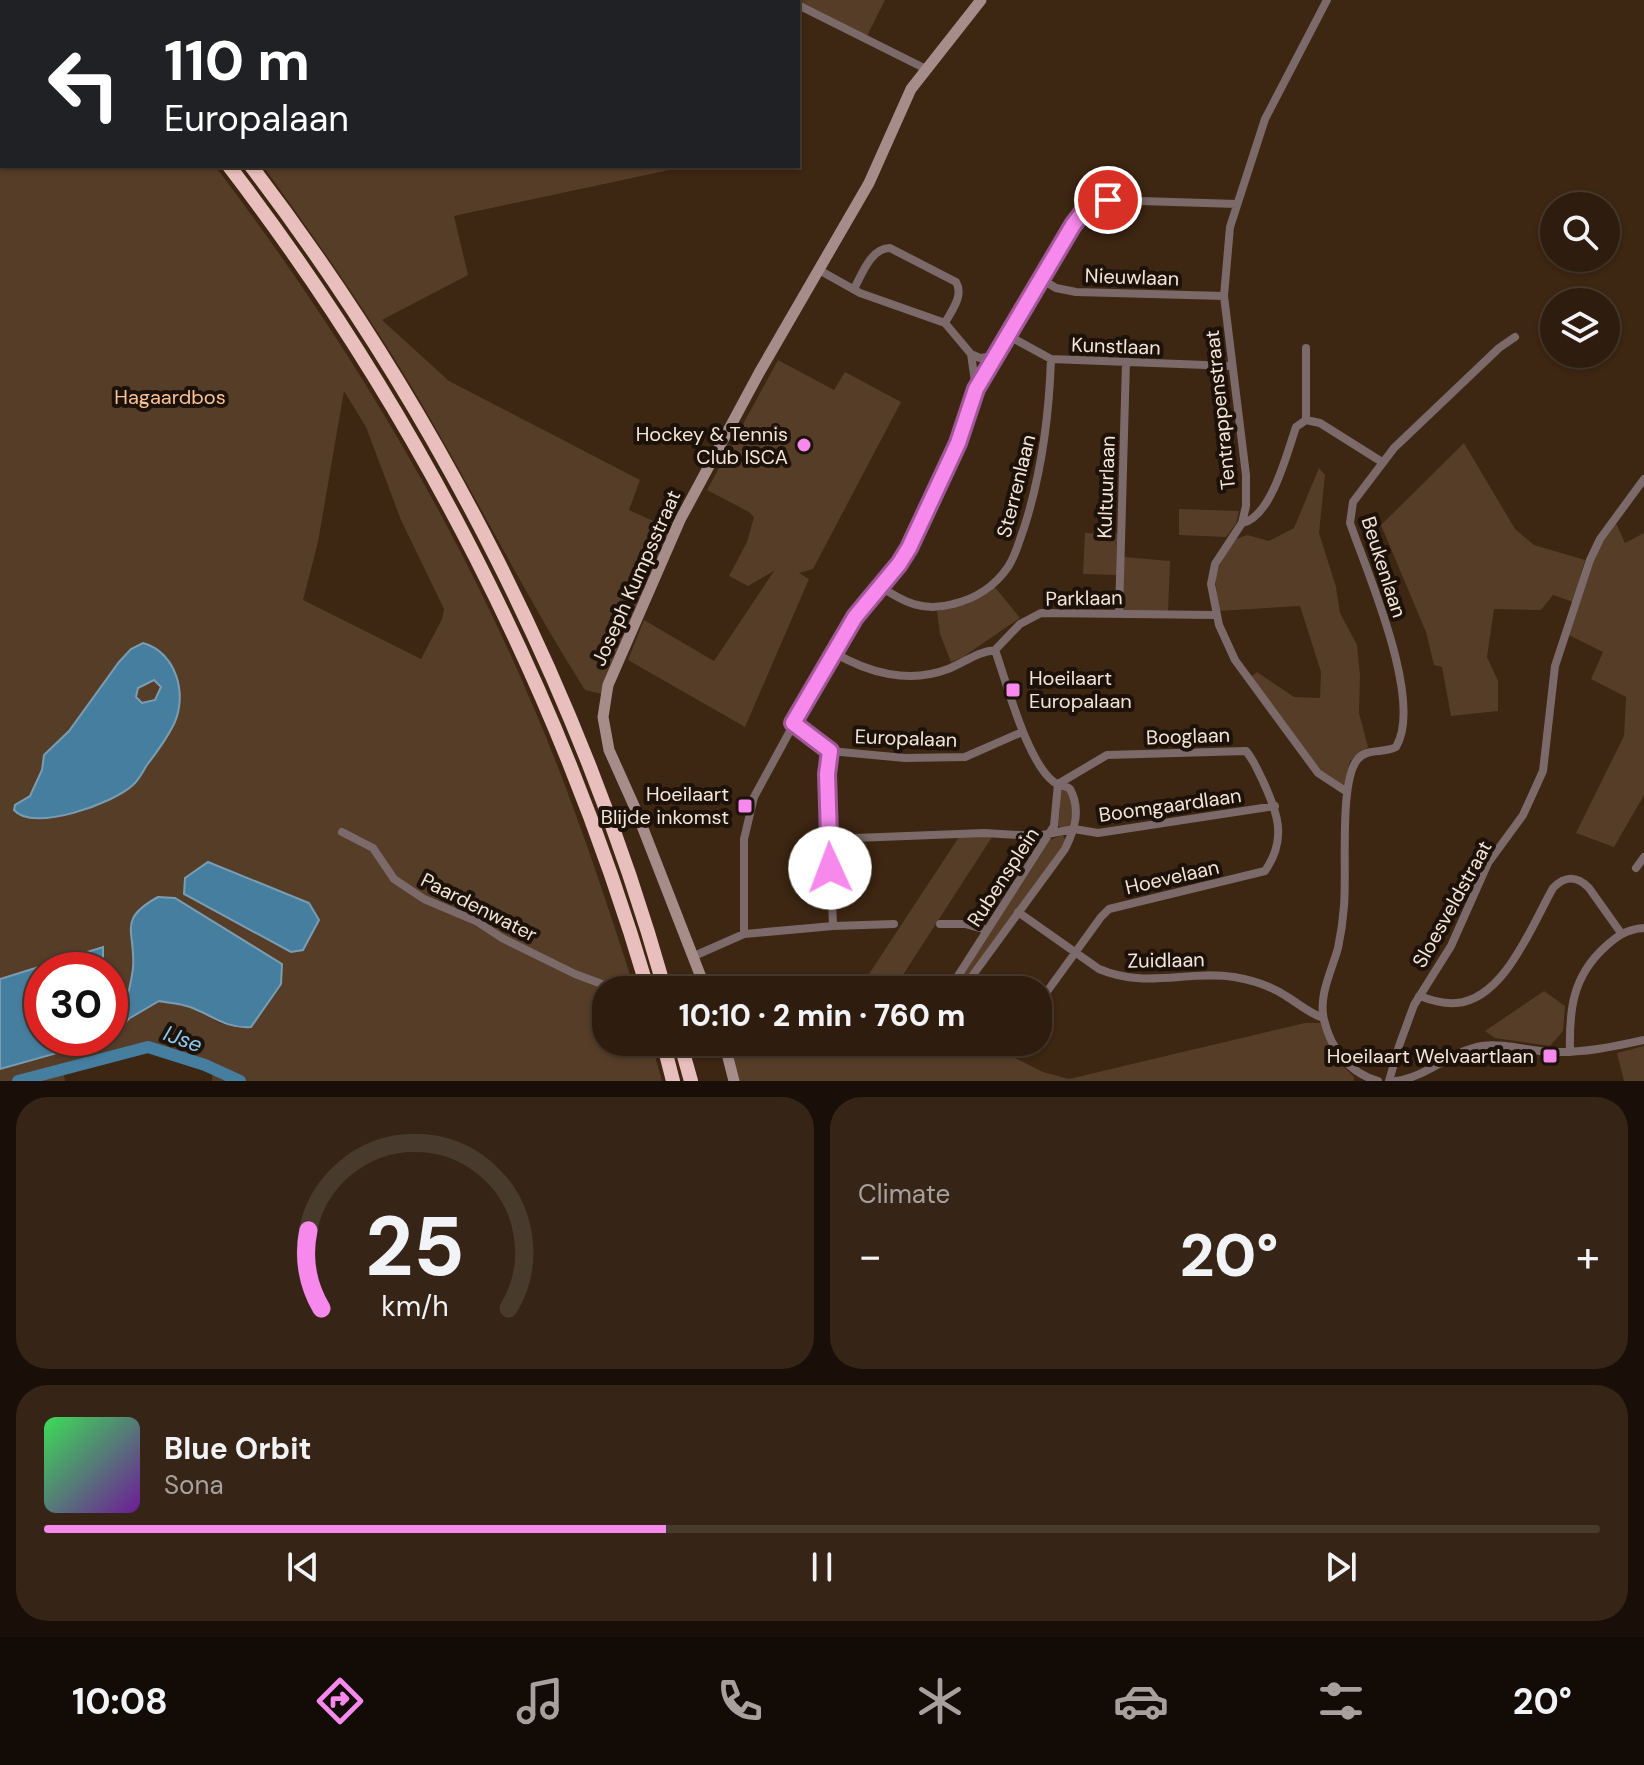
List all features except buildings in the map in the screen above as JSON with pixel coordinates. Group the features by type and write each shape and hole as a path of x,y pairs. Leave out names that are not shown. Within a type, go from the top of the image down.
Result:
{"highway":[{"path":"230,168 352,341 443,497 488,584 570,766 603,852 643,976"},
{"path":"252,168 373,342 426,431 505,578 586,759 661,976"},
{"path":"667,1056 673,1081"},
{"path":"684,1056 691,1081"}],"street":[{"name":"Joseph Kumpsstraat","path":"701,976 609,750 603,717 605,699 617,662 680,520 759,373 869,183 911,89 981,0"},
{"name":"Tentrappenstraat","path":"1327,0 1265,119 1228,240 1224,296 1246,475 1246,506 1242,523 1211,575 1216,615 1227,647 1318,773 1347,792"},
{"path":"800,6 926,69"},
{"path":"744,934 744,839 754,797 833,652 867,600 899,564 915,536 958,443 976,389 1080,214 1097,202 1237,204"},
{"path":"854,289 874,254 882,248 890,248 956,282 960,288 959,295 945,323"},
{"path":"819,270 854,289 945,323 971,354 980,358 995,356"},
{"name":"Nieuwlaan","path":"1041,279 1056,288 1076,292 1224,296"},
{"name":"Kunstlaan","path":"1007,335 1051,359 1231,366"},
{"name":"Beukenlaan","path":"1347,792 1357,759 1365,753 1392,750 1399,742 1402,692 1393,645 1349,516 1353,502 1382,462 1499,348 1515,337"},
{"path":"1306,348 1306,420"},
{"path":"971,354 976,389"},
{"name":"Sterrenlaan","path":"880,586 913,606 943,607 977,596 1008,567 1034,496 1042,458 1051,359"},
{"name":"Kultuurlaan","path":"1119,613 1126,362"},
{"path":"1242,523 1256,517 1266,504 1296,427 1306,420 1320,423 1382,462"},
{"name":"Sloesveldstraat","path":"1389,1081 1407,1022 1419,996 1451,946 1488,863 1523,815 1536,788 1545,764 1548,709 1555,666 1590,560 1600,539 1644,479"},
{"name":"Parklaan","path":"833,652 863,669 897,676 915,676 949,669 981,652 995,650 1020,624 1041,613 1216,615"},
{"path":"995,650 1022,732 1041,767 1073,795 1076,808 1074,829"},
{"name":"Europalaan","path":"793,723 830,751 878,756 949,758 980,752 1022,732"},
{"path":"830,751 827,774 833,926"},
{"name":"Booglaan","path":"1058,784 1107,755 1246,751 1275,806 1279,829 1277,843 1265,871"},
{"name":"Rubensplein","path":"962,976 987,930 1049,835 1056,819 1058,784"},
{"path":"1347,792 1344,907 1337,950 1326,986 1323,1018 1350,1068 1363,1077 1378,1081"},
{"name":"Boomgaardlaan","path":"829,839 984,833 1049,835 1074,829 1098,833 1275,806"},
{"name":"Rubensplein","path":"966,976 1065,849 1074,829"},
{"name":"Paardenwater","path":"342,832 373,848 394,879 424,899 476,921 502,938 592,980"},
{"path":"1636,868 1644,857"},
{"name":"Hoevelaan","path":"1052,985 1109,909 1265,871"},
{"path":"1419,996 1454,1004 1480,997 1489,990 1513,961 1553,888 1569,877 1589,888 1621,933"},
{"name":"Zuidlaan","path":"1018,912 1099,969 1126,979 1212,975 1245,979 1282,993 1323,1018"},
{"path":"694,956 744,934 894,924"},
{"path":"940,924 965,924 987,930"},
{"path":"1570,1052 1570,1012 1580,978 1597,954 1621,933 1644,928"},
{"path":"1396,1081 1420,1075 1479,1047 1570,1052 1644,1040"},
{"path":"728,1056 734,1081"}],"green space":[{"path":"803,0 885,0 867,36 801,5"},
{"name":"Hagaardbos","path":"0,168 216,168 262,229 350,359 430,494 501,634 561,776 630,976 592,976 592,1056 655,1056 662,1081 212,1081 213,1069 148,1047 128,1052 128,1020 159,1001 190,1007 220,1023 239,1028 140,907 132,930 133,959 128,995 128,952 102,952 102,947 86,952 24,952 24,971 0,979","holes":["344,391 366,427 401,520 444,609 421,659 303,600 318,542","168,657 177,695 172,726 133,786 15,805 30,796 42,770 44,755 69,731 119,662"]},
{"path":"264,168 674,168 454,216 468,275 382,320 449,381 640,480 629,510 671,529 602,694 585,690 412,387 329,259"},
{"name":"Hockey & Tennis Club ISCA","path":"778,360 834,390 845,372 901,402 813,569 799,573 809,579 745,727 628,660 644,620 714,661 774,571 748,586 729,576 747,542 754,517 707,490"},
{"path":"1464,443 1515,529 1534,545 1585,560 1573,602 1553,595 1541,610 1494,609 1487,657 1498,681 1498,711 1451,716 1442,667 1434,665 1426,632 1381,525"},
{"path":"1319,468 1325,475 1319,533 1336,587 1340,613 1357,645 1359,713 1368,747 1350,761 1344,787 1322,772 1251,677 1257,672 1294,697 1320,698 1321,672 1300,606 1218,611 1215,573 1234,540 1247,535 1269,541 1294,528"},
{"path":"1179,509 1239,511 1236,524 1226,537 1179,535"},
{"path":"1616,523 1625,543 1644,533 1644,795 1614,847 1576,833 1624,736 1626,697 1591,679 1603,652 1569,635 1598,548"},
{"path":"1085,533 1117,534 1116,575 1083,574"},
{"path":"1124,557 1170,561 1168,612 1122,610"},
{"path":"994,586 1020,618 951,662 940,634 937,611 967,604"},
{"path":"154,680 161,687 155,701 142,704 136,697 138,687"},
{"path":"1065,790 1071,798 1072,812 1069,826 1061,828 1058,825 1060,791"},
{"path":"1063,835 1066,841 969,976 961,976 1050,840"},
{"path":"959,837 992,837 902,976 868,976"},
{"path":"1544,991 1565,1006 1563,1031 1550,1046 1495,1038 1485,1031"},
{"path":"1305,1023 1321,1023 1338,1061 1354,1077 1354,1081 736,1081 731,1056 1011,1056 1043,1072 1069,1079"},
{"path":"1644,1046 1644,1081 1624,1081 1617,1053"},
{"name":"Hagaardbos","path":"46,1056 113,1056 63,1069 65,1081 0,1081 0,1069"}],"water":[{"path":"143,643 164,655 176,676 180,700 174,724 139,778 109,800 74,813 38,818 24,816 14,810 15,805 30,796 42,770 44,755 69,731 131,649","holes":["154,680 161,687 155,700 142,703 136,697 138,688"]},
{"path":"208,862 309,903 319,920 303,950 291,952 184,894 185,878"},
{"path":"158,897 175,898 282,964 281,984 251,1027 234,1026 190,1007 159,1001 128,1020 128,994 133,968 132,920 145,905"},
{"path":"103,947 103,952 87,952"},
{"path":"24,972 24,1056 46,1056 0,1069 0,979"}],"waterway":[{"name":"IJse","path":"18,1081 148,1047 205,1065 240,1081"}],"place":[{"name":"Hockey & Tennis Club ISCA","path":"804,445"},
{"name":"Hoeilaart Europalaan","path":"1013,690"},
{"name":"Hoeilaart Blijde inkomst","path":"745,806"},
{"name":"Hoeilaart Welvaartlaan","path":"1550,1056"}],"route":[{"path":"830,868 827,774 830,751 793,723 855,617 909,548 946,472 976,389 1073,225 1087,207 1108,200"}]}
